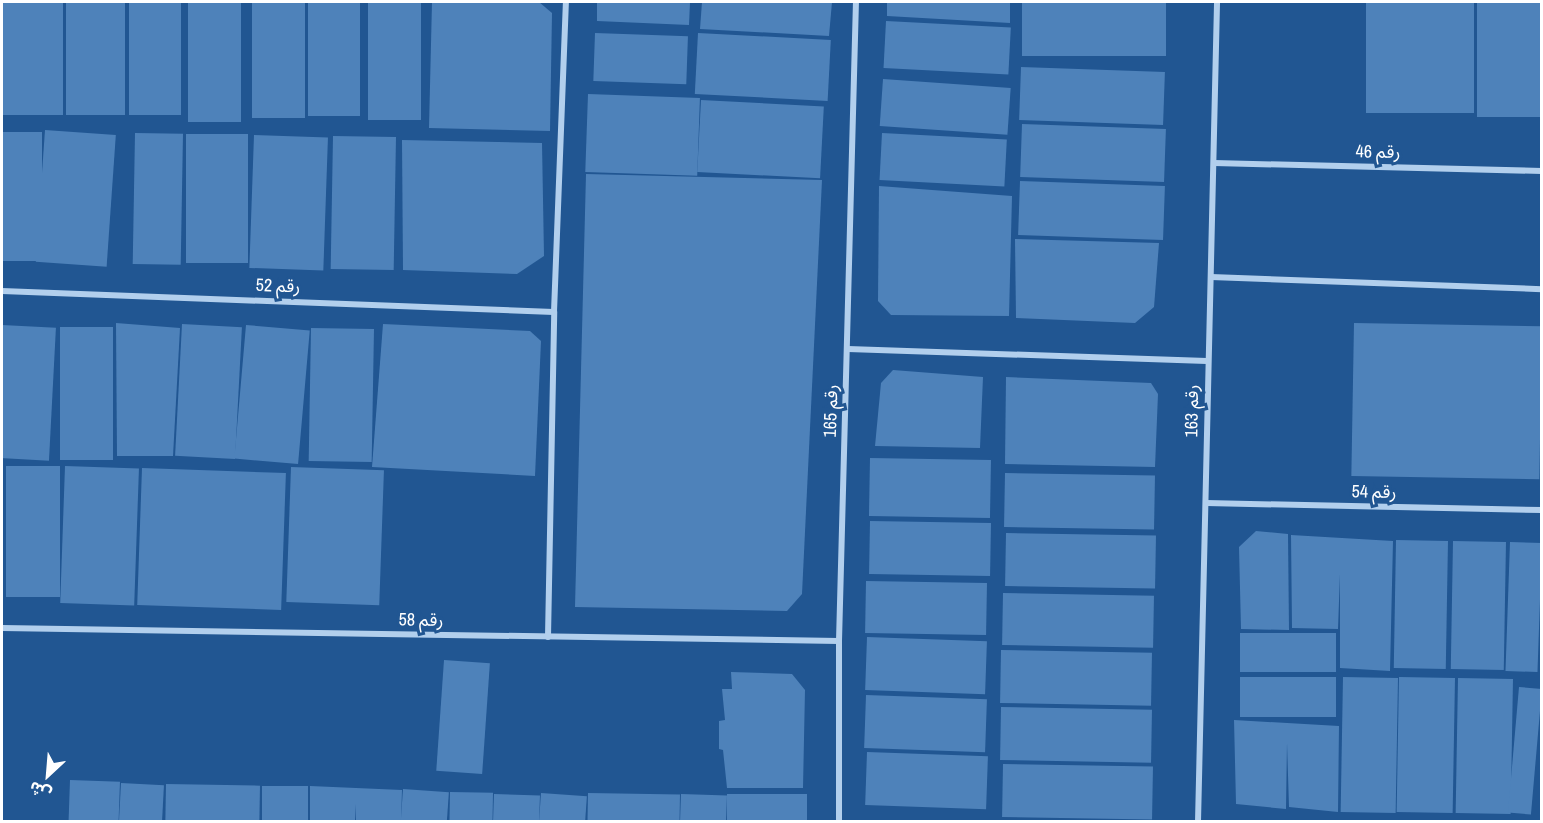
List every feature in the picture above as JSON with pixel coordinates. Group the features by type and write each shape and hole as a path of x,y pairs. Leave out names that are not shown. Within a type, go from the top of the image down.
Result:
{"street":[{"path":"548,638 554,312 566,2"},
{"name":"رقم 165","path":"839,822 839,641 856,2"},
{"name":"رقم 163","path":"1198,822 1217,2"},
{"name":"رقم 46","path":"1214,163 1542,171"},
{"path":"1211,278 1542,289"},
{"name":"رقم 52","path":"2,291 554,312"},
{"path":"848,349 1207,361"},
{"name":"رقم 54","path":"1206,503 1542,510"},
{"name":"رقم 58","path":"2,628 839,641"}],"building":[{"path":"2,2 63,2 63,115 2,115"},
{"path":"66,2 125,2 125,115 66,115"},
{"path":"129,2 181,2 181,115 129,115"},
{"path":"188,2 241,2 241,122 188,122"},
{"path":"252,2 305,2 305,118 252,118"},
{"path":"308,2 360,2 360,116 308,116"},
{"path":"368,2 421,2 421,120 368,120"},
{"path":"432,2 539,2 552,13 550,131 429,128"},
{"path":"597,2 690,2 689,25 597,21"},
{"path":"702,2 832,2 829,36 700,29"},
{"path":"887,2 1010,2 1010,23 887,16"},
{"path":"1022,2 1166,2 1166,56 1022,56"},
{"path":"1366,2 1474,2 1474,113 1366,113"},
{"path":"1477,2 1542,2 1542,117 1477,117"},
{"path":"886,21 1011,28 1008,74 884,68"},
{"path":"595,33 688,36 686,84 593,81"},
{"path":"698,33 831,40 828,101 695,94"},
{"path":"1021,67 1165,72 1163,125 1019,120"},
{"path":"883,79 1011,88 1007,135 880,126"},
{"path":"588,94 700,98 697,176 585,172"},
{"path":"701,100 824,106 820,178 697,172"},
{"path":"1022,124 1166,129 1164,182 1020,177"},
{"path":"45,130 116,135 107,267 36,262"},
{"path":"2,132 42,132 42,261 2,261"},
{"path":"135,133 183,134 181,265 133,264"},
{"path":"882,133 1007,140 1004,186 880,180"},
{"path":"186,134 248,134 248,263 186,263"},
{"path":"254,135 328,138 323,271 249,268"},
{"path":"333,136 396,137 394,270 331,269"},
{"path":"402,140 542,143 544,256 517,274 403,270"},
{"path":"586,174 822,180 802,594 787,611 575,607"},
{"path":"1020,181 1165,186 1163,240 1018,235"},
{"path":"879,186 1012,196 1009,316 891,315 878,301"},
{"path":"1015,239 1159,243 1154,307 1135,323 1016,318"},
{"path":"116,323 180,328 173,456 117,456"},
{"path":"1354,323 1542,326 1539,479 1351,476"},
{"path":"182,324 242,327 235,459 175,456"},
{"path":"383,324 530,331 541,341 535,476 372,467"},
{"path":"2,325 56,328 49,461 2,458"},
{"path":"246,325 310,331 298,464 234,458"},
{"path":"60,327 113,327 113,460 60,460"},
{"path":"311,328 374,329 372,462 309,461"},
{"path":"893,370 983,377 980,448 875,446 881,383"},
{"path":"1006,377 1151,383 1158,394 1155,467 1005,464"},
{"path":"870,458 991,460 990,518 869,516"},
{"path":"6,466 60,466 60,597 6,597"},
{"path":"65,466 139,469 134,605 60,603"},
{"path":"291,467 384,470 379,605 286,602"},
{"path":"142,468 286,473 281,610 137,605"},
{"path":"1005,473 1155,476 1154,530 1004,527"},
{"path":"870,521 991,523 990,576 869,574"},
{"path":"1256,531 1288,534 1289,630 1241,629 1239,547"},
{"path":"1006,533 1156,536 1155,589 1005,586"},
{"path":"1291,535 1393,541 1390,671 1340,668 1340,574 1338,629 1292,628"},
{"path":"1396,540 1448,541 1446,669 1394,668"},
{"path":"1453,541 1506,542 1504,670 1451,669"},
{"path":"1510,542 1542,543 1537,672 1505,671"},
{"path":"866,581 987,583 986,635 865,633"},
{"path":"1003,593 1154,596 1153,648 1002,645"},
{"path":"1240,633 1336,633 1336,672 1240,672"},
{"path":"867,637 987,641 985,694 865,690"},
{"path":"1001,650 1152,653 1151,706 1000,703"},
{"path":"444,660 490,663 482,774 436,771"},
{"path":"731,672 792,674 805,690 803,788 727,788 723,750 719,749 719,721 725,720 722,689 732,689"},
{"path":"1240,677 1336,677 1336,717 1240,717"},
{"path":"1343,677 1398,678 1396,813 1341,812"},
{"path":"1399,677 1455,678 1453,813 1397,812"},
{"path":"1458,678 1513,679 1511,814 1456,813"},
{"path":"1519,687 1542,689 1531,815 1508,813"},
{"path":"866,695 987,699 985,752 864,748"},
{"path":"1001,707 1152,710 1151,763 1000,760"},
{"path":"1234,720 1339,726 1338,812 1289,807 1287,743 1286,809 1236,804"},
{"path":"867,752 988,756 986,809 865,805"},
{"path":"1003,764 1153,767 1152,820 1002,817"},
{"path":"70,780 120,782 119,822 69,822"},
{"path":"121,783 164,785 162,822 119,822"},
{"path":"166,784 260,786 259,822 165,822"},
{"path":"262,786 308,786 308,822 262,822"},
{"path":"310,786 402,790 401,822 356,822 355,804 355,822 310,822"},
{"path":"403,789 449,792 447,822 401,822"},
{"path":"450,792 493,793 492,822 449,822"},
{"path":"541,793 587,796 585,822 539,822"},
{"path":"588,793 680,795 680,822 587,822"},
{"path":"494,794 540,796 539,822 493,822"},
{"path":"681,794 727,796 726,822 680,822"},
{"path":"727,794 807,794 807,822 727,822"}]}
